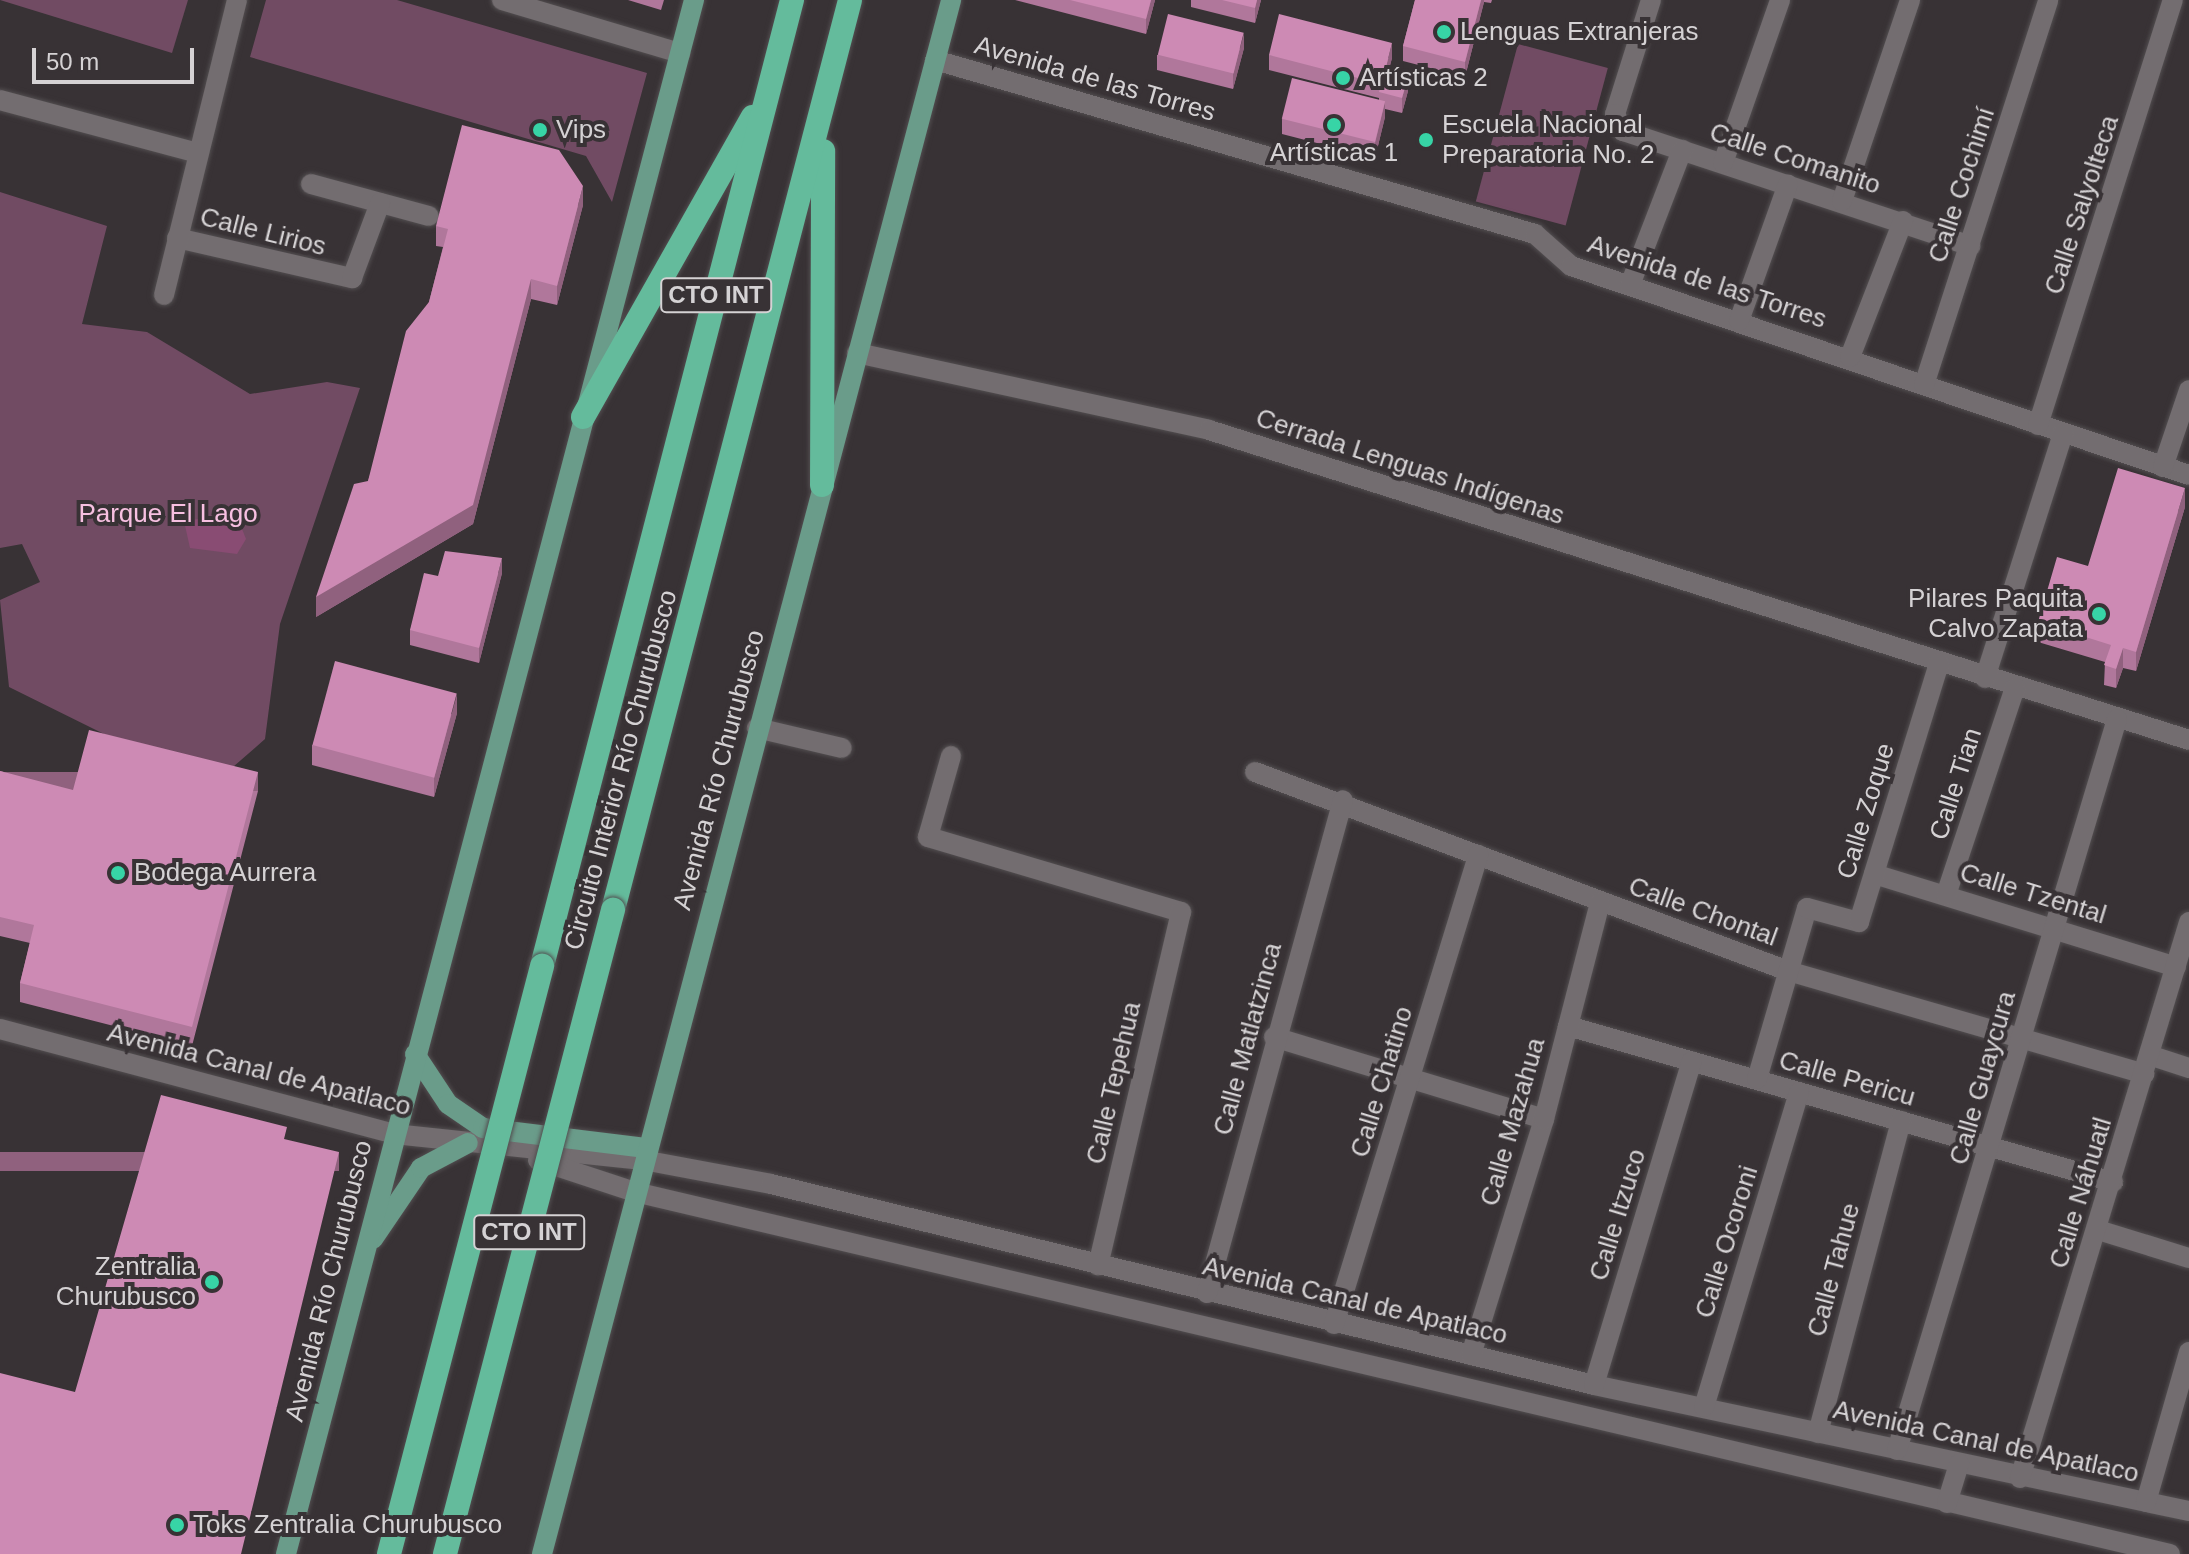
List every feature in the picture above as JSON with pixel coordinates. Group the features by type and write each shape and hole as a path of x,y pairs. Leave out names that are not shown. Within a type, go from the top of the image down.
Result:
{"highway":[{"name":"Circuito Interior Río Churubusco","path":"389,1554 792,0"},
{"name":"Circuito Interior Río Churubusco","path":"445,1554 850,0"},
{"path":"583,417 769,90"},
{"path":"822,485 826,101"}],"main road":[{"name":"Avenida Río Churubusco","path":"286,1554 694,0"},
{"name":"Avenida Río Churubusco","path":"542,1554 951,0"},
{"path":"415,1054 448,1104 483,1128 645,1154"},
{"path":"362,1259 415,1175 468,1143"}],"street":[{"name":"Calle Lirios","path":"164,295 237,0"},
{"path":"502,0 680,53"},
{"name":"Calle Comanito","path":"1651,0 1615,114 1623,131 1903,221 1970,246"},
{"path":"1723,163 1780,0"},
{"path":"1842,201 1910,0"},
{"name":"Calle Cochimí","path":"1924,385 2048,0"},
{"name":"Calle Salyolteca","path":"2038,425 2173,0"},
{"name":"Avenida de las Torres","path":"935,60 1535,234 1571,266 1850,357 2038,425 2189,475"},
{"path":"0,100 198,153"},
{"path":"1630,285 1682,150"},
{"path":"311,184 429,216"},
{"path":"1739,321 1788,184"},
{"name":"Calle Lirios","path":"177,238 352,278 380,203"},
{"path":"1850,357 1903,221"},
{"name":"Cerrada Lenguas Indígenas","path":"857,353 1209,430 2015,688 2189,740"},
{"path":"2163,467 2189,390"},
{"path":"1985,678 2063,433"},
{"name":"Calle Zoque","path":"1788,971 1807,908 1859,922 1939,663"},
{"name":"Calle Tian","path":"1946,895 2015,688"},
{"name":"Calle Guaycura","path":"1897,1450 1991,1147 2117,719"},
{"path":"757,728 842,748"},
{"name":"Calle Tepehua","path":"951,756 928,837 1181,912 1098,1265"},
{"name":"Calle Chontal","path":"1255,772 1343,800 1600,902 1788,971 2021,1039 2146,1065 2189,1068"},
{"name":"Calle Matlatzinca","path":"1207,1293 1274,1037 1343,800"},
{"name":"Calle Chatino","path":"1334,1324 1478,855"},
{"name":"Calle Tzental","path":"1874,874 2055,926 2176,967"},
{"name":"Calle Mazahua","path":"1471,1355 1544,1119 1600,902"},
{"name":"Calle Náhuatl","path":"2020,1478 2113,1182 2189,922"},
{"path":"1757,1079 1788,971"},
{"name":"Calle Pericu","path":"1568,1026 2113,1182"},
{"name":"Avenida Canal de Apatlaco","path":"0,1029 394,1134 508,1149 645,1154 1594,1385 2020,1478 2189,1511"},
{"path":"1274,1037 1410,1081 1544,1119"},
{"name":"Calle Itzuco","path":"1594,1385 1692,1061"},
{"name":"Calle Ocoroni","path":"1704,1407 1799,1092"},
{"name":"Calle Tahue","path":"1818,1433 1901,1121"},
{"name":"Avenida Canal de Apatlaco","path":"508,1149 635,1192 2170,1554"},
{"path":"2098,1230 2189,1258"},
{"path":"2146,1502 2189,1353"},
{"path":"1947,1503 1959,1464"}],"green space":[{"path":"0,0 188,0 172,53"},
{"path":"266,0 397,0 647,73 612,202 586,156 250,57"},
{"path":"1518,44 1608,68 1566,226 1476,201"},
{"name":"Parque El Lago","path":"0,192 107,226 82,324 147,332 250,394 327,382 360,388 280,624 265,739 233,767 106,735 9,687 0,600 40,582 22,544 0,548"}],"shaded area":[{"path":"236,514 246,539 237,554 190,548 184,521"}],"building":[{"path":"1070,0 1151,0 1146,19"},
{"path":"1222,0 1257,0 1255,8"},
{"name":"Lenguas Extranjeras","path":"1415,0 1481,0 1465,62 1403,46"},
{"path":"1168,14 1244,33 1234,74 1158,55"},
{"name":"Artísticas 2","path":"1279,14 1392,43 1385,71 1408,77 1402,98 1379,92 1381,84 1269,55"},
{"name":"Artísticas 1","path":"1292,78 1385,101 1375,142 1282,119"},
{"path":"462,125 559,150 583,186 557,286 531,279 473,505 316,597 354,484 368,481 406,331 429,302 448,229 436,226"},
{"name":"Pilares Paquita Calvo Zapata","path":"2118,468 2185,488 2136,652 2123,648 2116,669 2104,665 2111,645 2038,622 2057,557 2088,566"},
{"path":"445,551 502,558 479,648 410,630 424,573 438,576"},
{"path":"335,661 457,694 434,778 312,745"},
{"name":"Bodega Aurrera","path":"89,730 258,772 192,1027 20,983 34,925 0,917 0,771 73,790"},
{"name":"Zentralia Churubusco","path":"161,1095 287,1127 284,1139 339,1152 241,1554 0,1554 0,1373 75,1392"}],"place":[{"name":"Lenguas Extranjeras","path":"1444,32"},
{"name":"Artísticas 2","path":"1343,78"},
{"name":"Artísticas 1","path":"1334,125"},
{"name":"Vips","path":"540,130"},
{"name":"Escuela Nacional Preparatoria No. 2","path":"1426,140"},
{"name":"Pilares Paquita Calvo Zapata","path":"2099,614"},
{"name":"Bodega Aurrera","path":"118,873"},
{"name":"Zentralia Churubusco","path":"212,1282"},
{"name":"Toks Zentralia Churubusco","path":"177,1525"}]}
